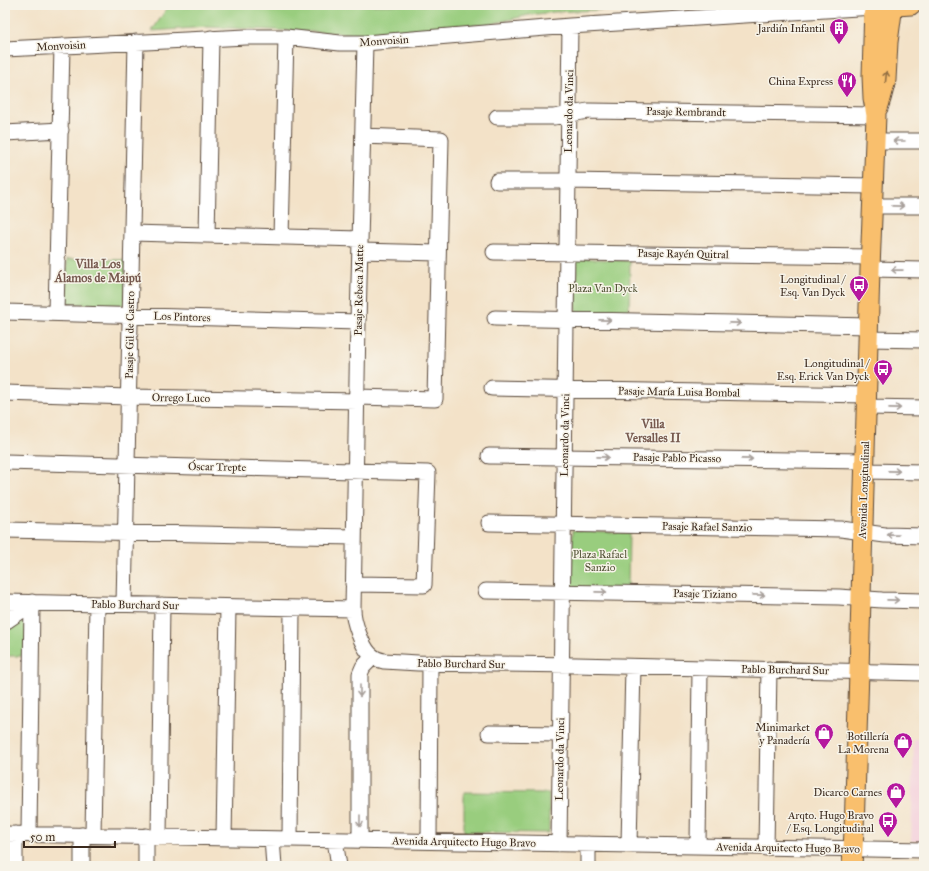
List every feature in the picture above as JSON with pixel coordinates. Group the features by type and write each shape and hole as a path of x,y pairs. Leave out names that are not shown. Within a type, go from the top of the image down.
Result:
{"main road":[{"name":"Avenida Longitudinal","path":"852,858 859,671 870,263 876,115 873,98 872,76 889,6"}],"street":[{"name":"Monvoisin","path":"5,49 246,37 365,43 795,8 889,6"},
{"name":"Leonardo da Vinci","path":"559,844 570,26"},
{"path":"207,235 211,38"},
{"path":"281,237 286,38"},
{"name":"Pasaje Gil de Castro","path":"124,604 136,42"},
{"name":"Pasaje Rebeca Matte","path":"353,609 365,43"},
{"path":"56,314 62,46"},
{"name":"Pasaje Rembrandt","path":"497,117 554,117 588,111 876,115"},
{"path":"5,134 61,130"},
{"path":"132,233 281,237 438,253 441,138 363,136"},
{"path":"874,141 924,141"},
{"path":"497,181 568,180 873,186"},
{"path":"872,206 924,206"},
{"name":"Pasaje Rayén Quitral","path":"494,252 870,263 924,270"},
{"name":"Orrego Luco","path":"5,393 129,397 435,400 438,253"},
{"name":"Los Pintores","path":"5,312 358,322"},
{"path":"496,318 566,319 869,332 924,340"},
{"name":"Pasaje María Luisa Bombal","path":"492,388 867,401 924,408"},
{"name":"Pasaje Pablo Picasso","path":"489,456 564,456 865,466 924,472"},
{"name":"Óscar Trepte","path":"5,462 428,473 424,585 353,584"},
{"name":"Pasaje Rafael Sanzio","path":"490,523 841,529 885,535 924,536"},
{"path":"5,530 354,537"},
{"name":"Pasaje Tiziano","path":"486,591 562,591 839,597 924,601"},
{"name":"Pablo Burchard Sur","path":"5,602 353,609"},
{"path":"5,622 32,602"},
{"path":"15,866 32,602"},
{"path":"82,866 88,835 97,604"},
{"path":"146,866 153,836 162,605"},
{"path":"224,838 228,607"},
{"path":"290,839 292,608"},
{"path":"353,609 355,625 366,648 373,657 363,667 360,674 360,840"},
{"name":"Pablo Burchard Sur","path":"373,657 384,661 430,663 924,672"},
{"path":"429,841 430,663"},
{"path":"629,845 633,667"},
{"path":"698,846 700,668"},
{"path":"766,848 769,669"},
{"path":"489,733 560,734"},
{"name":"Avenida Arquitecto Hugo Bravo","path":"17,834 698,846 766,848 852,858 924,850"},
{"path":"272,839 274,866"},
{"path":"335,840 339,866"},
{"path":"588,844 588,866"}],"shaded area":[{"path":"914,739 924,739 924,841 911,841"}],"green space":[{"path":"169,5 707,5 554,12 529,15 491,24 359,34 207,27 152,31"},
{"name":"Plaza Van Dyck","path":"576,258 630,261 629,315 576,315"},
{"path":"67,259 126,260 125,305 66,304"},
{"name":"Plaza Rafael Sanzio","path":"573,530 629,533 628,590 571,588"},
{"path":"27,610 29,656 5,656 5,625"},
{"path":"464,792 549,793 549,833 464,832"}],"place":[{"name":"Jardiín Infantil","path":"839,45"},
{"name":"China Express","path":"847,98"},
{"name":"Longitudinal / Esq. Van Dyck","path":"859,302"},
{"name":"Longitudinal / Esq. Erick Van Dyck","path":"883,386"},
{"name":"Minimarket y Panadería","path":"824,750"},
{"name":"Botillería La Morena","path":"903,759"},
{"name":"Dicarco Carnes","path":"896,809"},
{"name":"Arqto. Hugo Bravo / Esq. Longitudinal","path":"888,838"}],"district":[{"name":"Villa Los Álamos de Maipú","path":"98,271"},
{"name":"Villa Versalles II","path":"653,431"}]}
